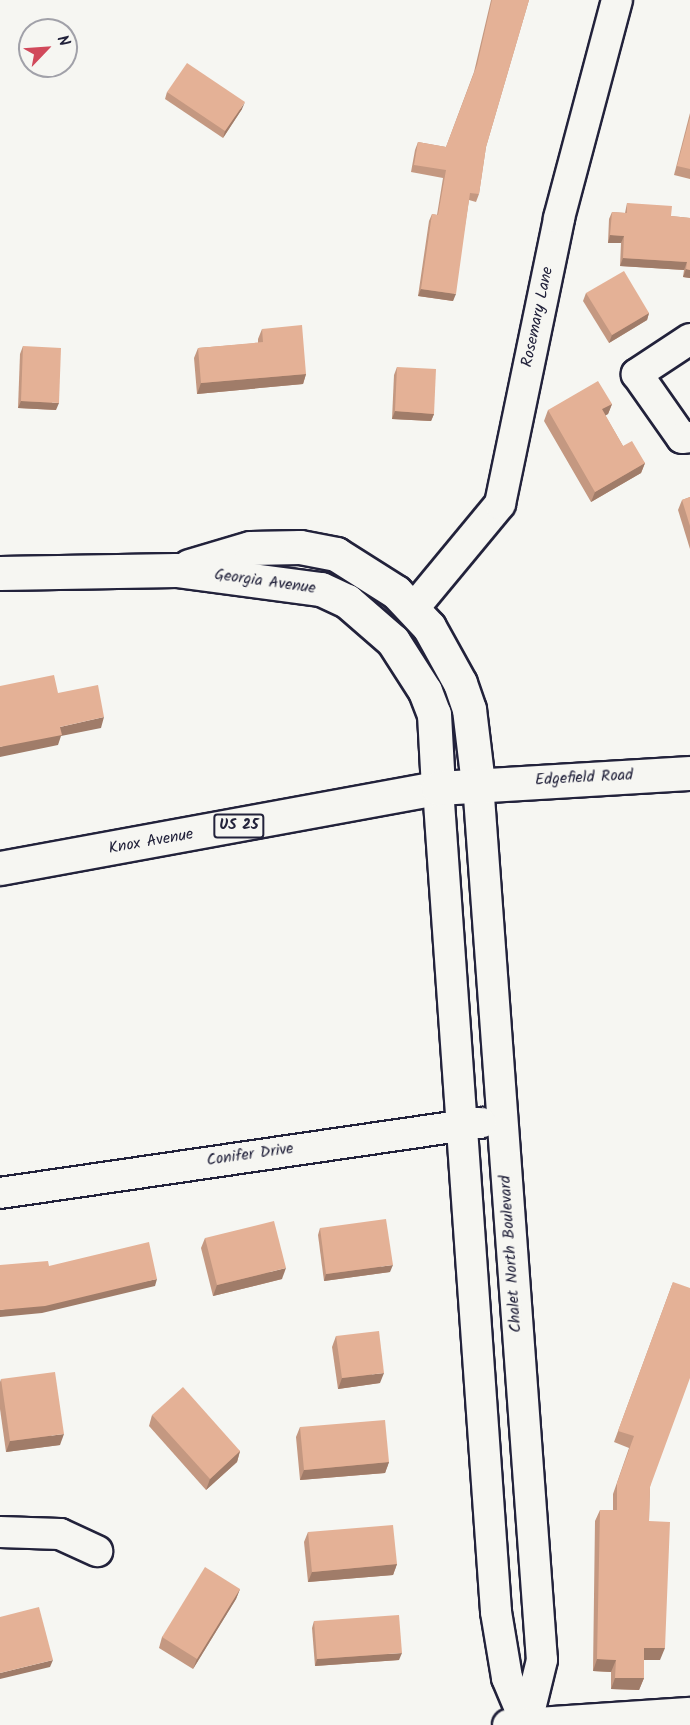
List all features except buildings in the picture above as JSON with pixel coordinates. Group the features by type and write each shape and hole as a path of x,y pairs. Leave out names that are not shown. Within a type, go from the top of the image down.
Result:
{"main road":[{"name":"Georgia Avenue","path":"176,570 250,548 300,547 355,563 414,608 460,683 469,709 478,783"},
{"name":"Georgia Avenue","path":"0,573 176,570 321,589 347,601 393,641 425,691 434,714 438,788"},
{"name":"Edgefield Road","path":"478,783 690,772"},
{"name":"Knox Avenue","path":"0,868 438,788 478,783"}],"street":[{"name":"Rosemary Lane","path":"414,608 500,504 559,218 617,0"},
{"path":"690,339 637,374 682,438 690,437"},
{"name":"Chalet North Boulevard","path":"478,783 542,1660 520,1724"},
{"path":"438,788 496,1612 507,1678 520,1724 690,1713"},
{"name":"Conifer Drive","path":"0,1193 462,1127 501,1119"},
{"path":"0,1532 60,1534 97,1551"}]}
